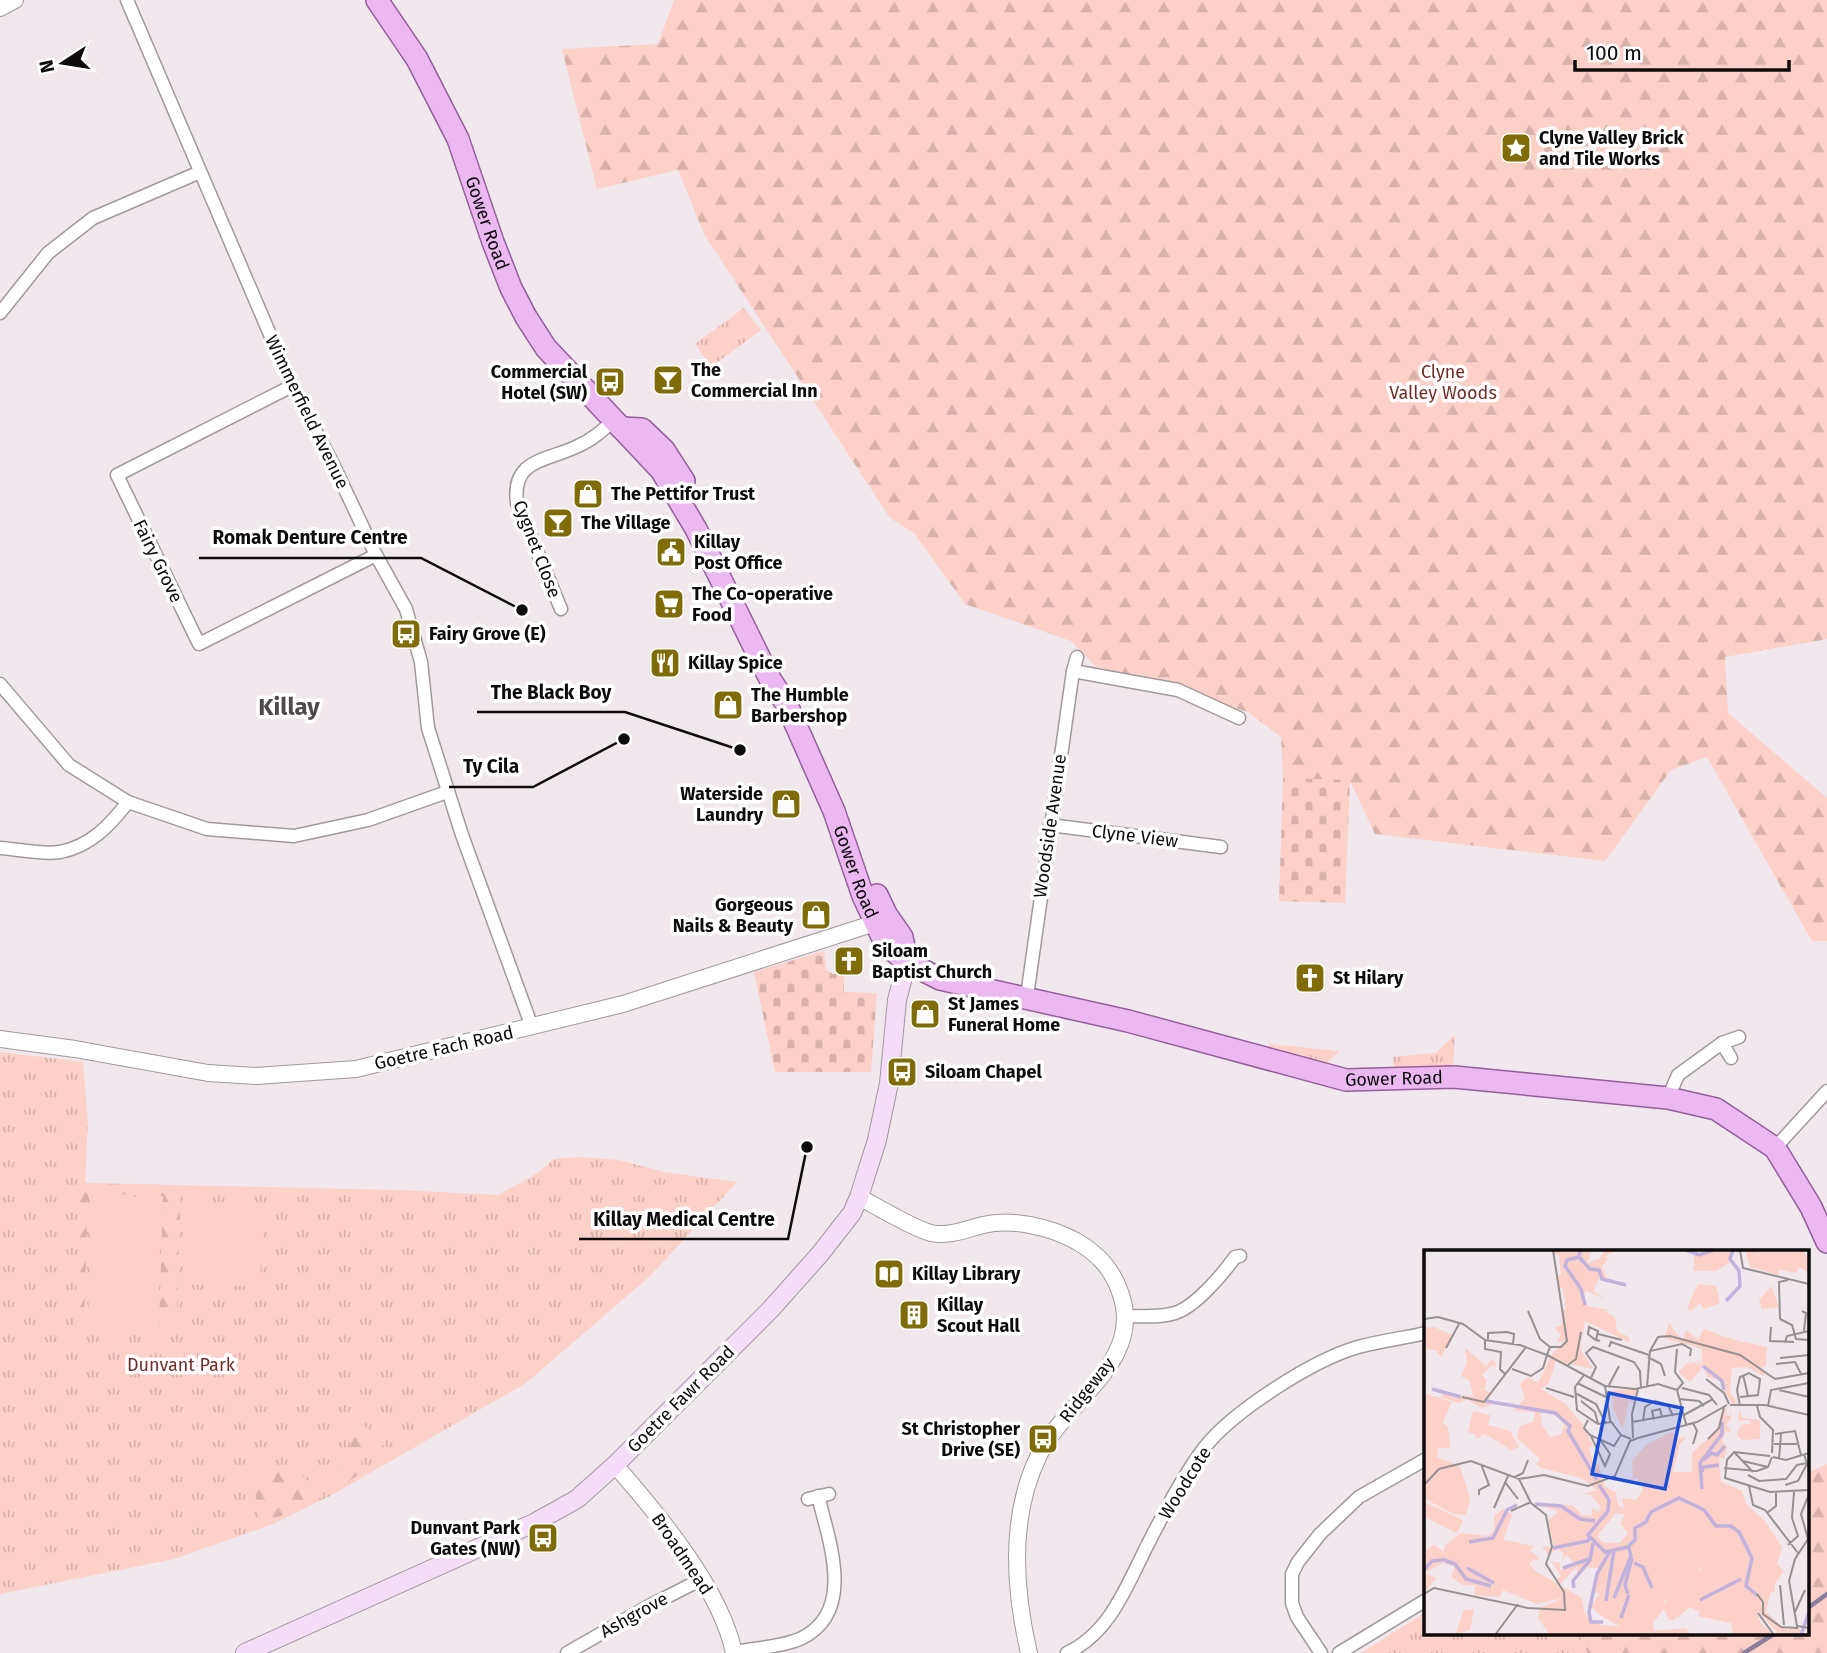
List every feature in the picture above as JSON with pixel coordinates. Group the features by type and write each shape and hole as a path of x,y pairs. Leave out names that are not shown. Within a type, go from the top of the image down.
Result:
{"main road":[{"name":"Gower Road","path":"377,0 417,59 453,129 511,288 526,317 546,348 618,424 642,429 664,450 695,498 776,667 787,705 834,811 863,896 886,945 907,962 940,979 1027,996 1128,1021 1346,1080 1454,1077 1668,1098 1716,1109 1775,1147 1811,1206 1827,1242"},
{"name":"Gower Road","path":"834,811 856,846 886,915 902,937 907,962"},
{"name":"Goetre Fawr Road","path":"245,1653 558,1511 577,1499 615,1465 771,1309 820,1254 852,1213 859,1197 877,1140 889,1083 897,1000 907,962"}],"street":[{"path":"0,8 15,0"},
{"name":"Wimmerfield Avenue","path":"127,0 292,386 376,555 406,609 421,662 428,728 447,792 532,1027"},
{"path":"0,313 48,253 93,218 200,172"},
{"name":"Fairy Grove","path":"292,386 117,475 182,611 199,644 376,555"},
{"name":"Cygnet Close","path":"561,609 517,503 515,489 527,466 579,446 618,424"},
{"name":"Woodside Avenue","path":"1027,996 1050,825 1077,657"},
{"path":"1073,671 1178,691 1239,718"},
{"path":"1,690 69,765 128,802 206,829 294,836 368,820 447,792"},
{"path":"0,848 58,852 86,842 107,829 128,802"},
{"name":"Clyne View","path":"1050,825 1221,847"},
{"name":"Goetre Fach Road","path":"0,1039 75,1049 165,1067 256,1076 356,1069 623,1004 875,923"},
{"path":"1668,1098 1678,1075 1722,1043 1739,1037"},
{"path":"1722,1043 1731,1058"},
{"path":"1775,1147 1827,1091"},
{"name":"Ridgeway","path":"859,1197 930,1233 945,1234 986,1224 1009,1223 1032,1226 1074,1240 1093,1252 1110,1268 1122,1295 1125,1316 1122,1339 1111,1363 1048,1439 1038,1455 1022,1510 1016,1572 1017,1597 1029,1653"},
{"path":"1125,1316 1177,1313 1218,1282 1235,1257 1240,1256"},
{"name":"Woodcote","path":"1066,1653 1090,1639 1104,1624 1204,1447 1236,1417 1328,1359 1358,1347 1424,1334"},
{"path":"1321,1653 1297,1617 1292,1602 1292,1574 1298,1562 1320,1534 1359,1497 1424,1460"},
{"name":"Broadmead","path":"615,1465 642,1496 702,1579 734,1653"},
{"path":"734,1653 801,1639 827,1619 832,1604 835,1573 818,1496"},
{"name":"Ashgrove","path":"568,1653 702,1579"},
{"path":"1339,1653 1424,1602"}],"green space":[{"name":"Clyne Valley Woods","path":"674,0 1827,0 1827,639 1725,657 1728,713 1827,798 1827,941 1812,941 1707,757 1671,770 1605,861 1375,834 1350,781 1283,778 1281,737 1248,712 1095,666 1071,641 965,604 914,533 890,518 704,234 678,170 597,189 562,49 658,44"},
{"path":"744,308 761,330 711,367 695,344"},
{"path":"1283,778 1350,780 1345,903 1279,901"},
{"path":"824,951 826,970 833,974 844,974 844,992 877,993 871,1072 775,1072 754,972"},
{"path":"1455,1035 1453,1067 1394,1069 1393,1057 1435,1053"},
{"path":"1269,1044 1339,1051 1327,1063 1293,1059 1269,1050"},
{"name":"Dunvant Park","path":"0,1052 83,1062 88,1123 85,1183 498,1195 536,1174 554,1159 581,1157 618,1160 664,1172 737,1182 650,1276 526,1383 330,1496 273,1524 174,1559 0,1594"},
{"path":"80,1185 181,1188 176,1330 159,1329 163,1196 88,1193 84,1326 75,1326"},
{"path":"92,1195 162,1198 157,1327 88,1325"},
{"path":"187,1206 263,1209 260,1287 184,1284"},
{"path":"356,1422 371,1430 385,1444 361,1459 362,1473 331,1492 326,1486 346,1457"},
{"path":"1827,1464 1827,1653 1587,1653 1581,1636 1810,1636 1810,1472"},
{"path":"293,1467 324,1496 261,1525 251,1472"},
{"path":"1424,1613 1424,1636 1581,1636 1587,1653 1361,1653"}],"waterway":[{"path":"1810,1607 1827,1594"},
{"path":"1744,1653 1771,1636"}],"place":[{"name":"Clyne Valley Brick and Tile Works","path":"1516,148"},
{"name":"The Commercial Inn","path":"668,380"},
{"name":"Commercial Hotel (SW)","path":"610,382"},
{"name":"The Pettifor Trust","path":"588,494"},
{"name":"The Village","path":"558,523"},
{"name":"Killay Post Office","path":"671,552"},
{"name":"The Co-operative Food","path":"669,604"},
{"name":"Romak Denture Centre","path":"522,610"},
{"name":"Fairy Grove (E)","path":"406,634"},
{"name":"Killay Spice","path":"665,663"},
{"name":"The Humble Barbershop","path":"728,705"},
{"name":"Ty Cila","path":"624,739"},
{"name":"The Black Boy","path":"740,750"},
{"name":"Waterside Laundry","path":"786,804"},
{"name":"Gorgeous Nails & Beauty","path":"816,915"},
{"name":"Siloam Baptist Church","path":"849,961"},
{"name":"St Hilary","path":"1310,978"},
{"name":"St James Funeral Home","path":"925,1014"},
{"name":"Siloam Chapel","path":"902,1072"},
{"name":"Killay Medical Centre","path":"807,1147"},
{"name":"Killay Library","path":"889,1274"},
{"name":"Killay Scout Hall","path":"914,1315"},
{"name":"St Christopher Drive (SE)","path":"1043,1439"},
{"name":"Dunvant Park Gates (NW)","path":"543,1538"}],"district":[{"name":"Killay","path":"289,707"}]}
